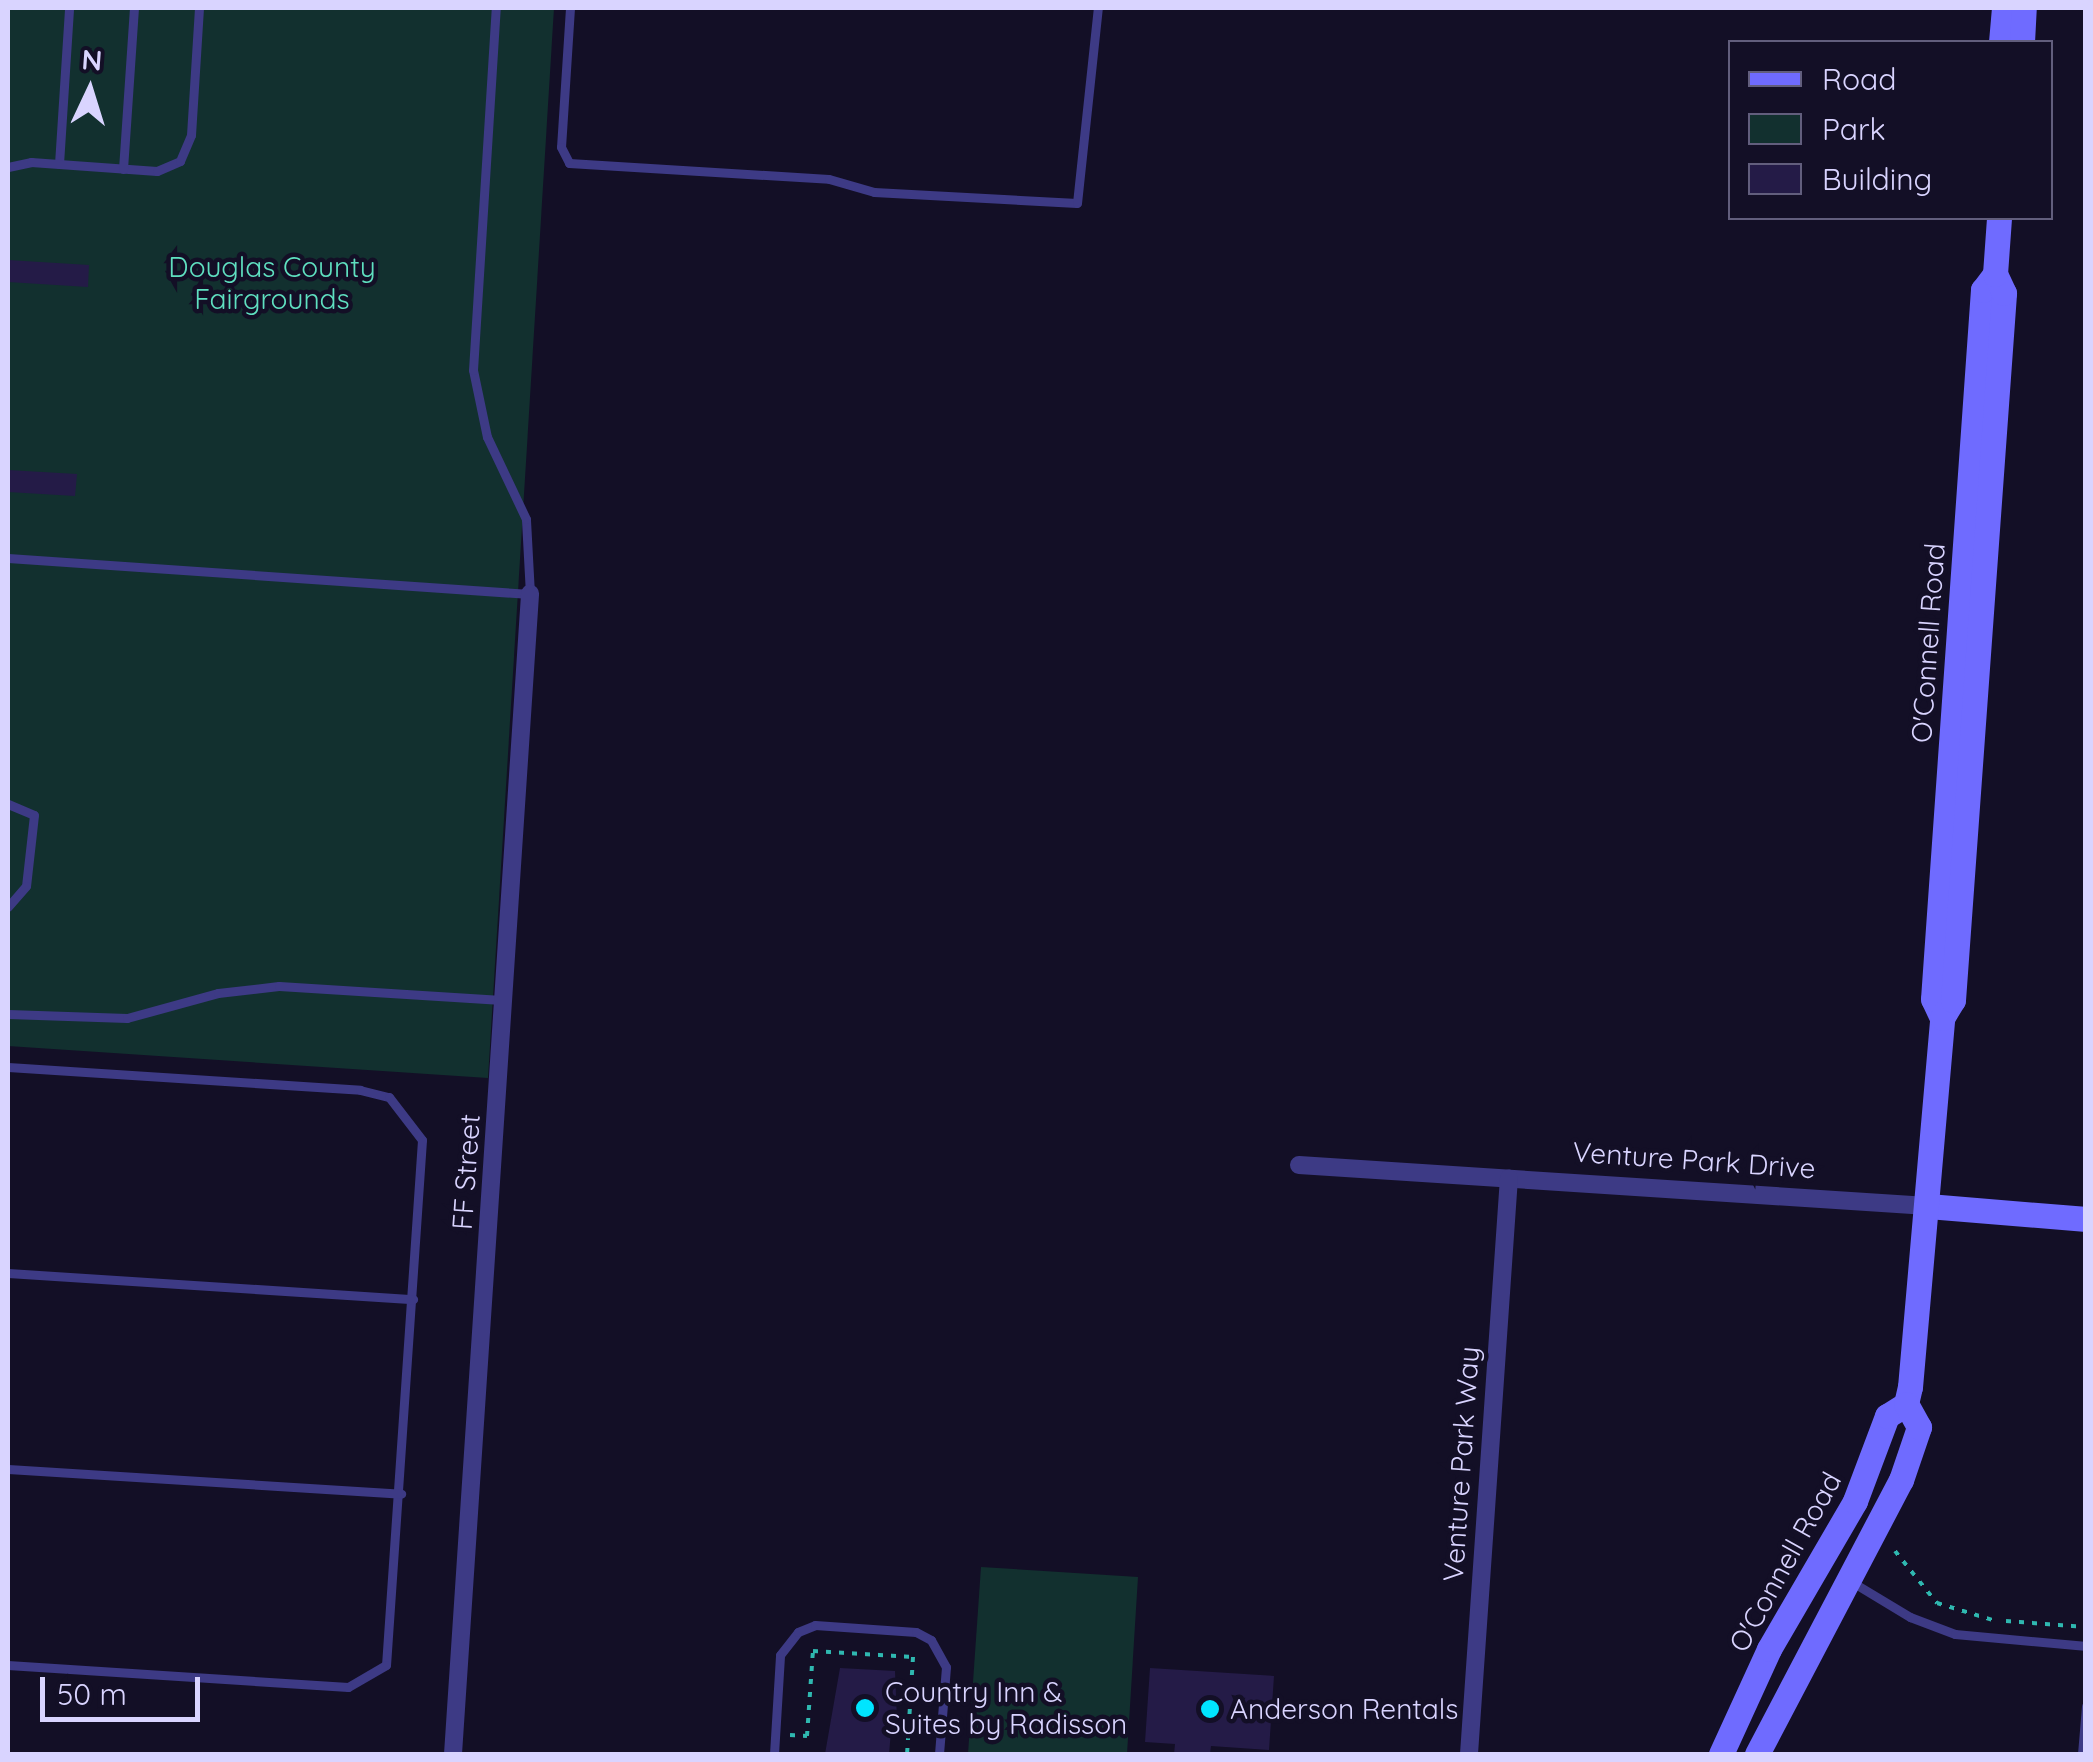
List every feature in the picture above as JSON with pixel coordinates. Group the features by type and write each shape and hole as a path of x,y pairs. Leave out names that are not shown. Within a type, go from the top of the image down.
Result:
{"street":[{"path":"2001,40 2004,8"},
{"path":"2022,40 2024,8"},
{"name":"O'Connell Road","path":"1756,1754 1804,1655 1850,1580 1914,1444 1918,1427 1906,1404 1928,1206 1942,1018 1933,999 1983,290 1995,274 1999,220"},
{"name":"FF Street","path":"453,1754 530,594"},
{"name":"Venture Park Drive","path":"1299,1165 2086,1219"},
{"name":"Venture Park Way","path":"1469,1754 1508,1178"},
{"name":"O'Connell Road","path":"1721,1754 1769,1649 1855,1501 1887,1416 1906,1404"}],"lane":[{"path":"58,164 69,8"},
{"path":"123,169 134,8"},
{"path":"8,167 58,164 170,169 187,150 199,8"},
{"path":"8,558 530,594 526,518 487,436 472,370 496,8"},
{"path":"570,8 562,147 569,162 829,179 874,192 1077,202 1098,8"},
{"path":"8,804 34,816 26,886 8,907"},
{"path":"8,1014 127,1018 218,993 279,986 505,1000"},
{"path":"8,1067 389,1098 422,1140 392,1649 386,1664 364,1682 332,1687 8,1666"},
{"path":"8,1272 413,1299"},
{"path":"8,1469 401,1494"},
{"path":"1850,1580 1910,1618 1955,1634 2086,1646"},
{"path":"774,1754 780,1655 798,1632 816,1625 916,1632 931,1640 946,1667 940,1754"},
{"path":"2082,1754 2086,1706"}],"path":[{"path":"1896,1551 1911,1564 1928,1596 1950,1609 1994,1620 2086,1627"},
{"path":"788,1754 790,1735 807,1736 813,1651 913,1657 907,1754"}],"green space":[{"name":"Douglas County Fairgrounds","path":"8,8 554,8 488,1078 8,1046"},
{"path":"981,1567 1138,1577 1127,1754 968,1754"}],"building":[{"path":"8,260 89,265 88,287 8,282"},
{"path":"8,470 77,474 75,496 8,492"},
{"name":"Country Inn & Suites by Radisson","path":"840,1668 895,1671 897,1720 892,1720 889,1754 825,1754"},
{"name":"Anderson Rentals","path":"1150,1668 1274,1676 1269,1750 1211,1746 1210,1754 1174,1754 1175,1744 1145,1742"}],"place":[{"name":"Country Inn & Suites by Radisson","path":"865,1708"},
{"name":"Anderson Rentals","path":"1210,1709"}]}
